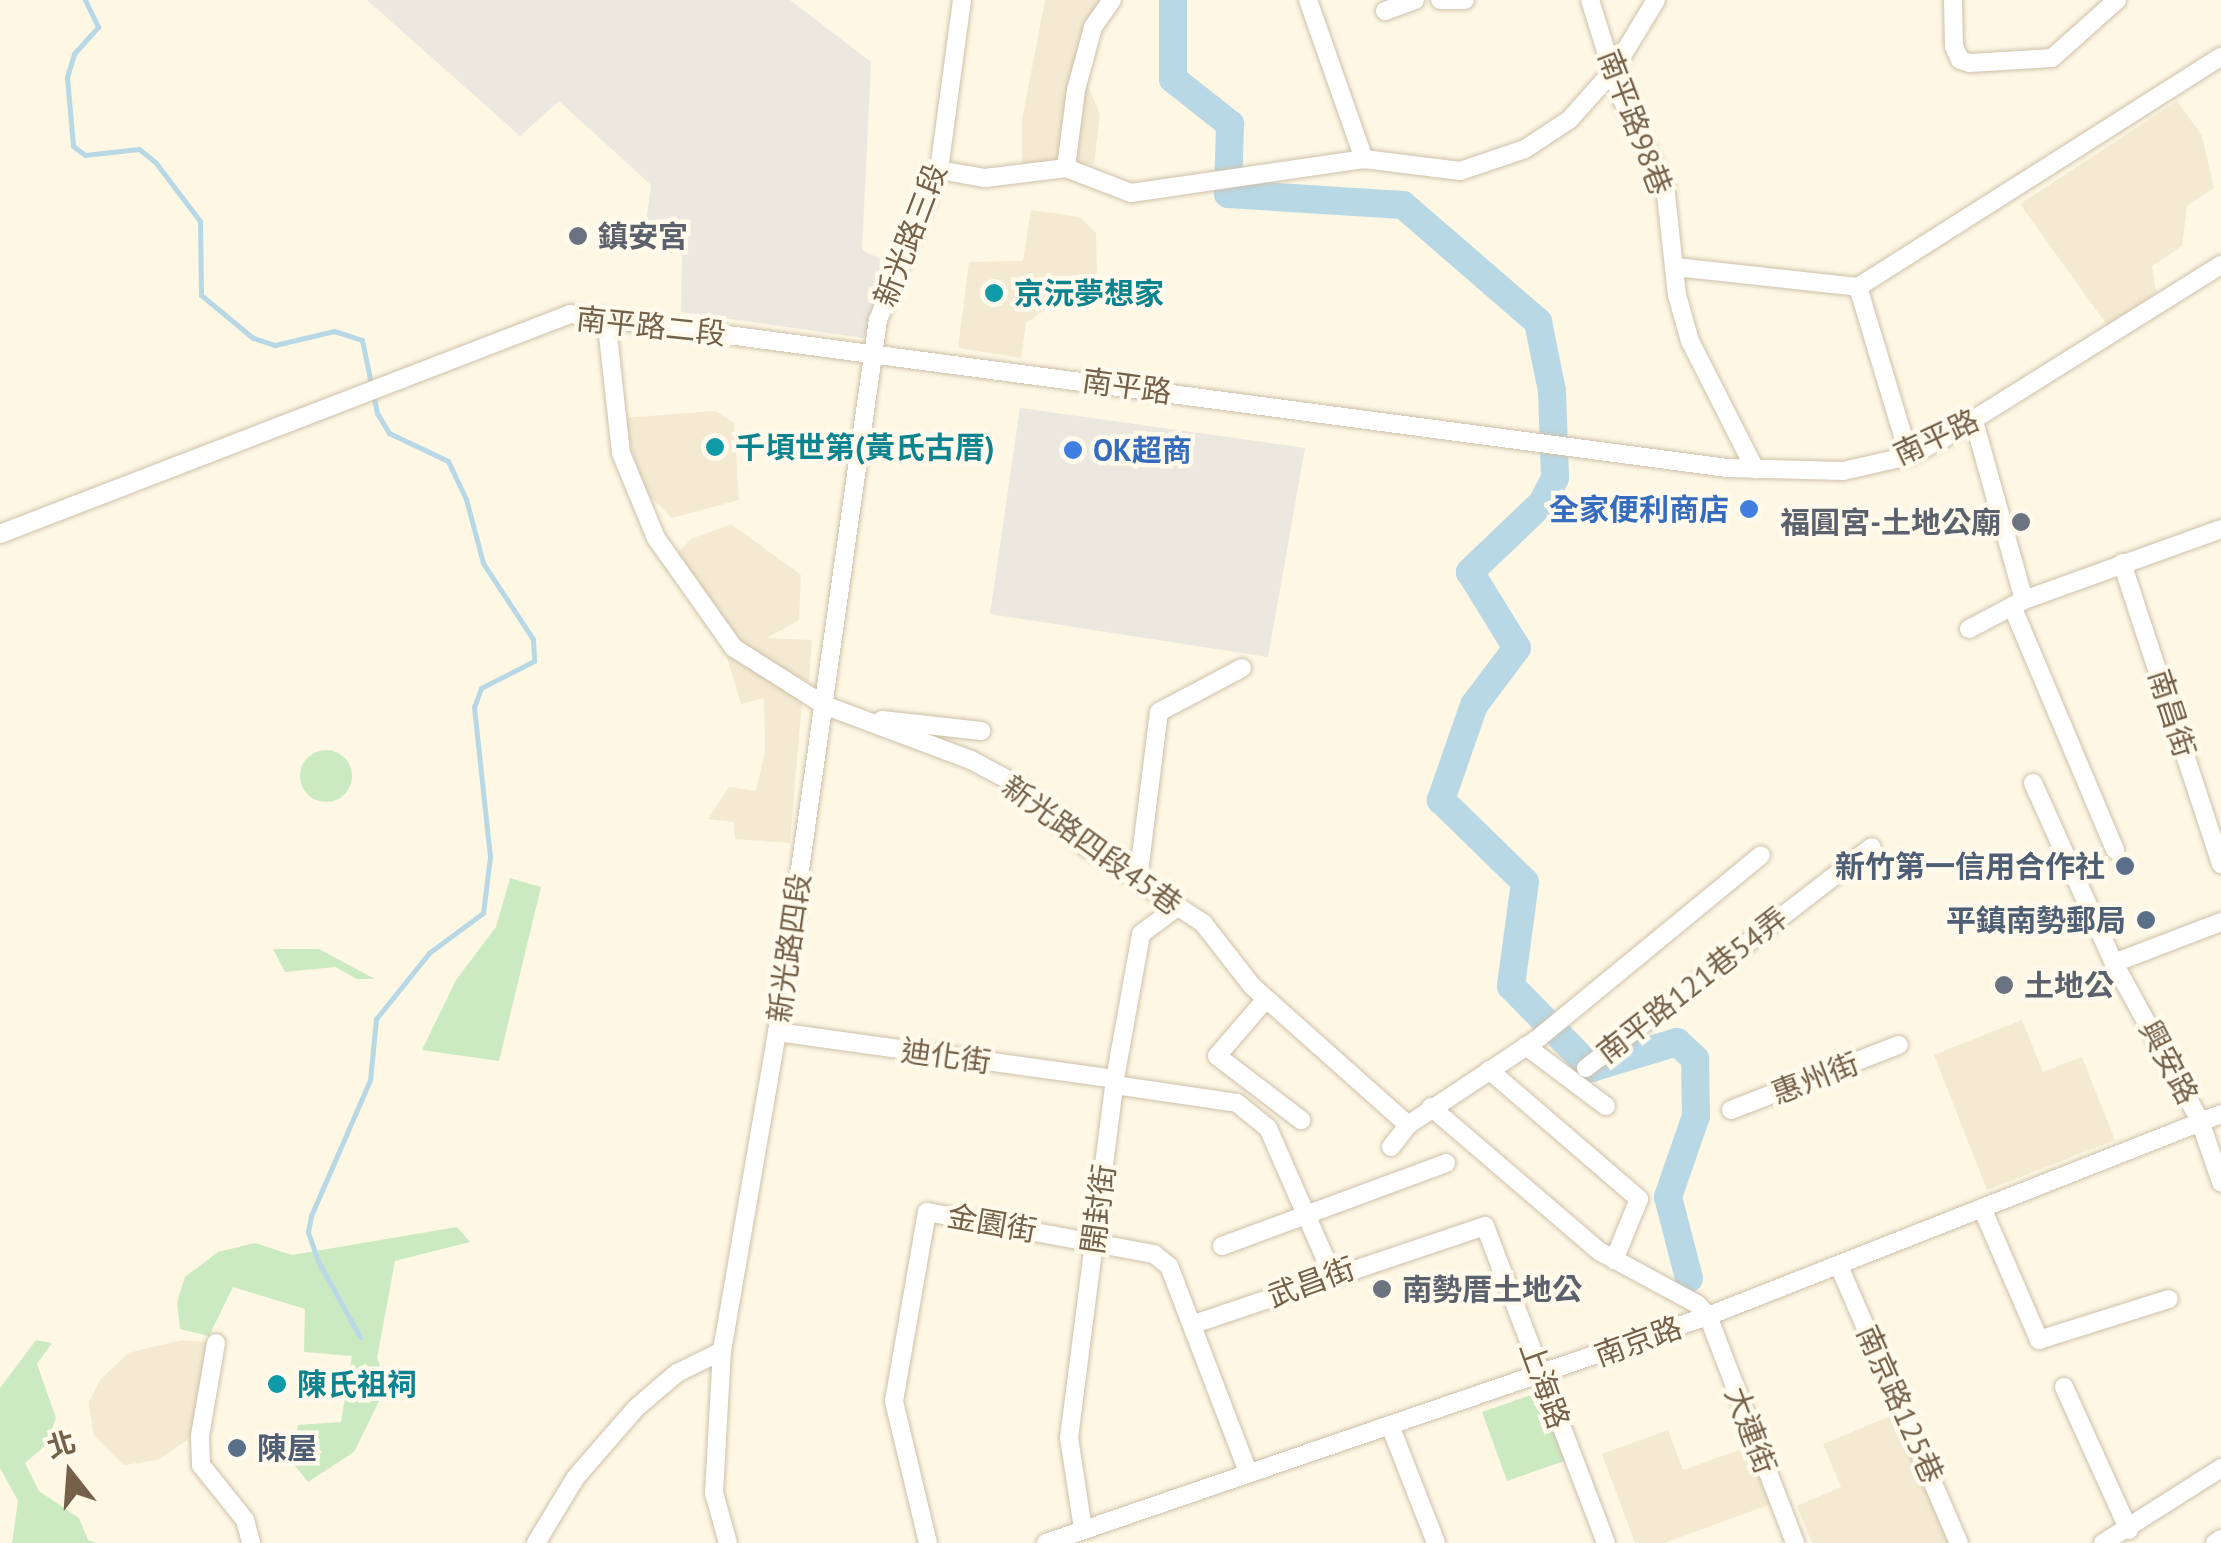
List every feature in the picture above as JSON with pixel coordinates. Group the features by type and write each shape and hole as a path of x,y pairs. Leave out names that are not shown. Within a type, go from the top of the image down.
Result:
{"street":[{"name":"新光路三段","path":"875,352 878,320 939,170 962,0"},
{"path":"1066,168 1076,90 1093,27 1112,0"},
{"path":"1308,0 1364,159"},
{"path":"1385,11 1415,0"},
{"path":"1440,0 1465,0"},
{"name":"南平路98巷","path":"1590,0 1613,71 1665,186 1675,267 1690,341 1756,469"},
{"path":"939,170 985,178 1066,168 1131,194 1364,159 1460,170 1486,165 1570,120 1613,71 1656,0"},
{"path":"1953,0 1954,46 1960,60 1970,63 2052,58 2094,7 2117,0"},
{"path":"1675,267 1858,288 2221,57"},
{"name":"南平路","path":"875,352 1611,452 1756,469 1843,472 1909,456 1974,421 2221,265"},
{"path":"1858,288 1909,456"},
{"name":"南平路二段","path":"0,534 570,314 875,352"},
{"name":"新光路四段45巷","path":"606,317 621,453 656,538 734,648 824,705 971,760 1014,783 1085,846 1203,923 1266,998 1408,1125"},
{"name":"新光路四段","path":"728,1543 714,1493 722,1351 776,1032 875,352"},
{"path":"1974,421 2018,603 2115,850"},
{"path":"1969,629 2018,603 2221,530"},
{"name":"南昌街","path":"2122,563 2221,864"},
{"path":"1138,880 1159,712 1242,668"},
{"path":"858,718 981,731"},
{"name":"興安路","path":"2033,783 2114,963 2200,1122 2221,1182"},
{"name":"南平路121巷54弄","path":"1586,1068 1797,901 1872,847"},
{"path":"1390,1147 1408,1125 1531,1043 1760,855"},
{"name":"開封街","path":"1083,1528 1069,1438 1115,1082 1140,934 1177,907"},
{"path":"2114,963 2221,922"},
{"path":"1266,998 1217,1056 1301,1120"},
{"name":"迪化街","path":"776,1032 1237,1103 1274,1138 1332,1274"},
{"path":"1531,1043 1606,1106"},
{"name":"惠州街","path":"1731,1110 1899,1045"},
{"path":"1489,1070 1640,1199 1614,1260"},
{"path":"1431,1107 1614,1260 1698,1304 1708,1316"},
{"name":"南京路","path":"1046,1543 1708,1316 2221,1114"},
{"path":"1222,1246 1446,1163"},
{"path":"1982,1208 2039,1340 2168,1299"},
{"name":"金園街","path":"928,1543 894,1401 926,1212 1154,1254 1169,1266 1248,1472"},
{"name":"武昌街","path":"1194,1324 1332,1274 1485,1226"},
{"name":"上海路","path":"1485,1226 1606,1543"},
{"name":"南京路125巷","path":"1839,1266 1959,1543"},
{"name":"大連街","path":"1708,1316 1795,1543"},
{"path":"216,1343 200,1436 202,1465 245,1520 251,1543"},
{"path":"536,1543 576,1477 636,1408 677,1373 722,1351"},
{"path":"2064,1387 2129,1530"},
{"path":"1390,1428 1436,1543"},
{"path":"2103,1543 2221,1468"}],"shaded area":[{"path":"367,0 790,0 871,62 862,250 891,264 864,338 681,312 682,255 643,246 651,185 559,101 520,136"},
{"path":"1045,0 1104,0 1080,68 1100,114 1094,164 1022,163 1022,120"},
{"path":"2177,101 2202,136 2214,188 2187,206 2182,246 2152,266 2156,293 2107,325 2020,204"},
{"path":"1031,210 1080,217 1096,233 1097,274 1026,323 1021,358 958,348 969,262 1023,261"},
{"path":"1020,408 1305,448 1268,657 990,614"},
{"path":"715,411 734,423 739,500 672,518 644,490 623,418"},
{"path":"731,524 801,575 799,620 767,638 812,640 809,681 781,672 744,644 675,556 691,539"},
{"path":"723,644 802,701 790,843 735,839 734,822 708,819 729,787 756,791 765,751 764,698 741,704"},
{"path":"2022,1020 2043,1072 2082,1057 2115,1140 1987,1190 1934,1055"},
{"path":"182,1340 218,1343 204,1428 158,1460 124,1465 93,1434 89,1402 100,1380 128,1353"},
{"path":"1903,1411 1958,1543 1812,1543 1797,1506 1841,1487 1823,1444"},
{"path":"1668,1430 1683,1470 1753,1445 1774,1503 1664,1543 1635,1543 1602,1454"}],"green space":[{"path":"326,750 345,757 352,776 345,795 326,802 307,795 300,776 307,757"},
{"path":"510,878 541,887 499,1061 422,1050 456,980 496,927"},
{"path":"273,949 319,949 375,979 357,979 335,967 285,972"},
{"path":"457,1227 470,1242 395,1261 377,1358 387,1385 354,1452 308,1482 291,1461 298,1425 341,1422 352,1356 304,1352 305,1309 233,1287 209,1336 180,1329 177,1302 185,1277 218,1252 255,1243 292,1255"},
{"path":"36,1340 52,1343 37,1364 56,1418 46,1445 25,1463 39,1491 79,1518 88,1540 97,1543 12,1543 18,1501 0,1468 0,1388"},
{"path":"1548,1389 1573,1458 1507,1481 1482,1412"}],"waterway":[{"path":"85,0 98,27 74,54 67,77 73,146 85,155 139,149 156,163 200,221 201,295 253,338 275,345 334,331 362,340 377,413 389,433 448,461 466,499 483,563 533,639 534,661 481,688 474,707 490,857 483,913 429,953 376,1019 370,1080 311,1216 308,1232 318,1261 360,1337"},
{"path":"1173,0 1173,79 1230,124 1228,194 1403,205 1538,322 1552,391 1555,478 1542,503 1470,572 1517,648 1474,705 1441,800 1525,882 1511,986 1591,1068 1677,1042 1695,1059 1696,1116 1668,1197 1689,1278"}],"place":[{"name":"鎮安宮","path":"578,236"},
{"name":"京沅夢想家","path":"994,293"},
{"name":"千頃世第(黃氏古厝)","path":"715,447"},
{"name":"OK超商","path":"1073,450"},
{"name":"全家便利商店","path":"1749,509"},
{"name":"福圓宮-土地公廟","path":"2021,522"},
{"name":"新竹第一信用合作社","path":"2125,866"},
{"name":"平鎮南勢郵局","path":"2146,920"},
{"name":"土地公","path":"2004,985"},
{"name":"南勢厝土地公","path":"1382,1289"},
{"name":"陳氏祖祠","path":"277,1384"},
{"name":"陳屋","path":"237,1448"}]}
